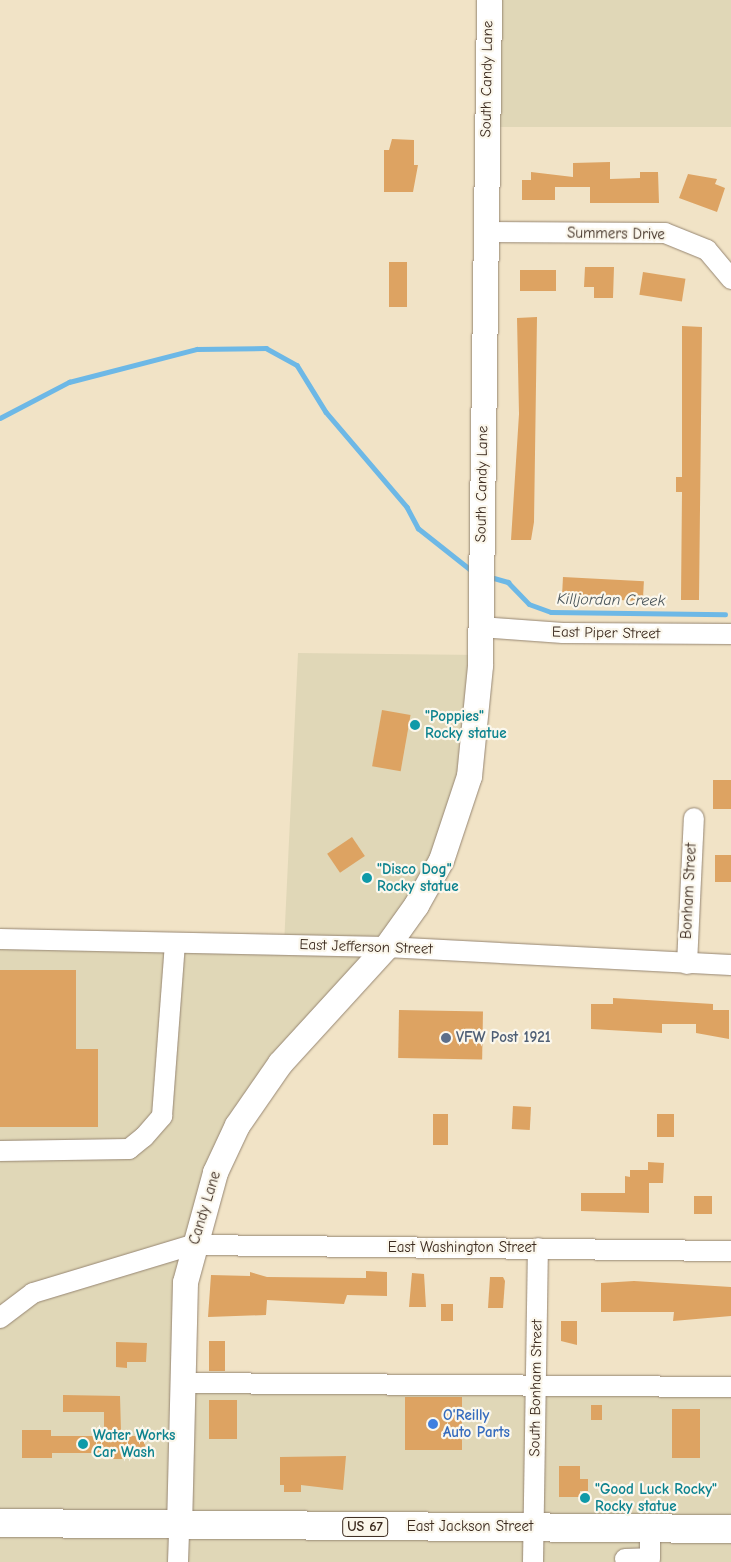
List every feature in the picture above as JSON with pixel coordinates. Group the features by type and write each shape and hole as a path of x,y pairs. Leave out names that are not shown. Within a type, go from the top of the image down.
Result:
{"highway":[{"name":"East Jackson Street","path":"0,1523 179,1527 731,1529"}],"main road":[{"name":"South Candy Lane","path":"386,947 430,882 461,804 474,739 480,627 484,232 489,0"},
{"name":"Candy Lane","path":"179,1527 184,1300 192,1245 222,1156 257,1094 386,947"}],"street":[{"name":"Summers Drive","path":"484,232 671,234 707,250 731,279"},
{"name":"East Piper Street","path":"480,627 563,633 731,634"},
{"name":"Bonham Street","path":"686,964 694,818"},
{"name":"East Jefferson Street","path":"0,940 386,947 731,965"},
{"path":"0,1151 129,1149 144,1137 162,1116 174,943"},
{"name":"East Washington Street","path":"0,1318 33,1293 192,1245 731,1251"},
{"name":"South Bonham Street","path":"533,1562 538,1248"},
{"path":"182,1383 731,1387"},
{"path":"178,1562 179,1527"},
{"path":"637,1528 650,1558 625,1560 637,1528"}],"shaded area":[{"path":"489,0 731,0 731,127 489,127"},
{"path":"298,653 480,655 441,860 280,1063 192,1245 182,1382 731,1387 731,1562 0,1562 0,941 284,945"}],"building":[{"path":"392,139 414,140 414,165 418,165 413,192 384,192 384,150 389,150"},
{"path":"610,162 610,179 640,178 640,172 658,172 659,203 590,203 590,187 555,187 555,200 522,200 522,180 531,180 531,172 573,177 573,163"},
{"path":"688,174 717,179 715,184 725,188 717,212 679,198"},
{"path":"389,262 407,262 407,307 389,307"},
{"path":"585,267 614,267 613,298 594,298 594,287 584,287"},
{"path":"520,270 556,270 556,291 520,291"},
{"path":"643,272 685,279 682,301 639,295"},
{"path":"537,317 534,522 531,540 511,540 519,414 517,318"},
{"path":"682,326 702,327 699,600 681,600 682,492 676,492 676,477 682,477"},
{"path":"563,577 644,581 643,601 562,597"},
{"path":"382,710 411,715 401,771 372,766"},
{"path":"713,780 731,780 731,809 713,809"},
{"path":"352,837 365,856 340,873 327,854"},
{"path":"715,855 731,855 731,882 715,882"},
{"path":"0,970 76,970 76,1049 98,1049 98,1127 0,1127"},
{"path":"613,998 713,1004 713,1010 729,1010 729,1039 696,1033 696,1024 662,1024 662,1033 591,1029 591,1004 613,1004"},
{"path":"399,1010 483,1011 482,1059 398,1058"},
{"path":"513,1106 531,1107 530,1130 512,1129"},
{"path":"433,1114 448,1114 448,1145 433,1145"},
{"path":"657,1114 674,1114 674,1137 657,1137"},
{"path":"648,1162 664,1163 663,1183 649,1183 649,1213 581,1211 581,1193 625,1193 625,1176 630,1177 630,1170 648,1170"},
{"path":"694,1196 712,1196 712,1214 694,1214"},
{"path":"366,1271 387,1272 387,1296 347,1295 344,1304 267,1300 266,1315 208,1317 211,1275 250,1276 250,1272 267,1277 366,1278"},
{"path":"412,1273 424,1274 426,1307 409,1307"},
{"path":"490,1277 503,1277 505,1281 503,1308 488,1308"},
{"path":"634,1281 731,1287 731,1316 673,1321 674,1312 601,1312 601,1283"},
{"path":"441,1304 453,1304 453,1321 441,1321"},
{"path":"561,1321 577,1321 577,1345 561,1341"},
{"path":"209,1341 225,1341 225,1371 209,1371"},
{"path":"116,1342 147,1343 146,1362 127,1362 127,1368 116,1367"},
{"name":"Water Works Car Wash","path":"63,1395 120,1396 121,1431 123,1436 145,1436 145,1453 123,1453 123,1459 104,1459 104,1453 52,1453 52,1458 22,1458 22,1430 51,1430 51,1436 104,1436 104,1412 63,1412"},
{"name":"O'Reilly Auto Parts","path":"405,1397 462,1397 462,1450 405,1450"},
{"path":"209,1400 237,1400 237,1439 209,1439"},
{"path":"591,1405 602,1405 602,1420 591,1420"},
{"path":"672,1409 700,1409 700,1458 672,1458"},
{"path":"346,1456 343,1490 301,1485 301,1492 284,1492 284,1485 280,1485 280,1457"},
{"path":"559,1466 580,1466 580,1479 588,1479 588,1491 580,1491 580,1497 559,1497"}],"waterway":[{"path":"0,418 69,382 197,349 266,348 297,365 326,412 407,507 418,528 471,570"},
{"name":"Killjordan Creek","path":"494,578 508,582 529,604 551,612 725,614"}],"place":[{"name":"\"Poppies\" Rocky statue","path":"415,725"},
{"name":"\"Disco Dog\" Rocky statue","path":"367,878"},
{"name":"VFW Post 1921","path":"446,1038"},
{"name":"O'Reilly Auto Parts","path":"433,1424"},
{"name":"Water Works Car Wash","path":"83,1444"},
{"name":"\"Good Luck Rocky\" Rocky statue","path":"585,1498"}]}
